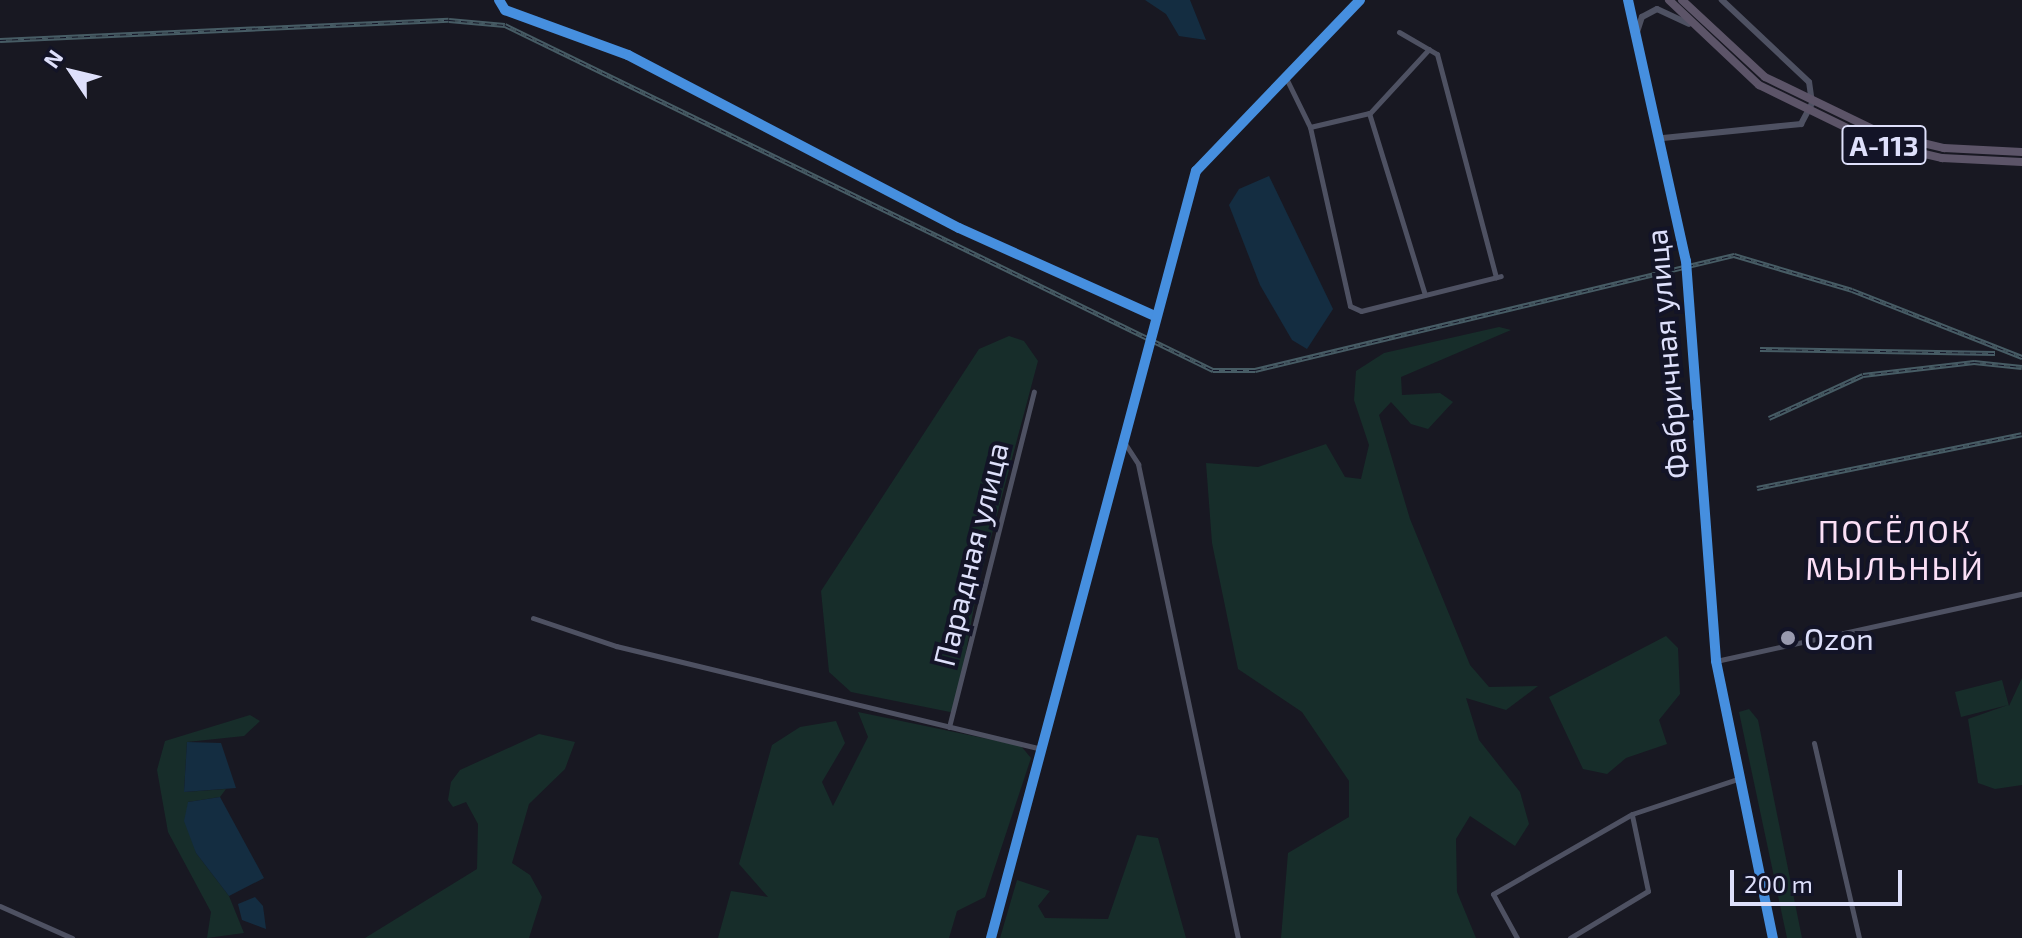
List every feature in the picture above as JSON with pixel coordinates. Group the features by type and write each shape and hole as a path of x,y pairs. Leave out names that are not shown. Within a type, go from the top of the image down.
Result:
{"highway":[{"name":"А-113","path":"1669,0 1689,24 1759,85 1878,143 1942,158 2022,162"},
{"name":"А-113","path":"1682,0 1700,21 1765,77 1881,133 1944,148 2022,152"}],"street":[{"path":"499,0 505,10 628,55 959,228 1155,316"},
{"path":"991,938 1122,438 1196,171 1360,0"},
{"name":"Фабричная улица","path":"1628,0 1663,138 1686,261 1716,661 1773,938"},
{"path":"1690,0 1700,21"},
{"path":"1663,138 1801,124 1812,103 1809,82 1722,0"},
{"path":"1637,39 1639,23 1651,11 1689,24"},
{"path":"1286,78 1310,127 1350,306 1361,311 1499,276 1437,54 1399,32"},
{"path":"1310,127 1369,114 1429,49"},
{"path":"1369,114 1425,295"},
{"name":"Парадная улица","path":"949,727 1034,392"},
{"path":"1122,438 1138,464 1238,938"},
{"path":"1716,661 2022,594"},
{"path":"533,618 616,646 1041,749"},
{"path":"1814,743 1859,938"},
{"path":"1517,938 1493,894 1632,814 1740,778"},
{"path":"1570,938 1648,891 1632,814"},
{"path":"0,906 72,938"}],"green space":[{"path":"1499,327 1511,330 1401,377 1402,395 1440,393 1453,402 1428,429 1411,424 1391,402 1379,415 1410,519 1470,665 1489,687 1538,686 1506,710 1466,698 1479,740 1520,792 1529,824 1515,846 1470,816 1456,839 1457,892 1476,938 1281,938 1288,853 1349,817 1349,781 1302,712 1238,669 1212,543 1206,463 1258,467 1326,444 1345,477 1361,479 1369,445 1354,400 1356,371 1384,353"},
{"path":"1009,336 1024,341 1038,361 977,590 955,713 851,692 829,672 821,591 979,349"},
{"path":"1666,636 1678,648 1680,694 1659,720 1667,744 1626,758 1607,774 1583,769 1549,697"},
{"path":"2022,678 2022,785 1995,789 1978,783 1968,719 2008,705 1961,717 1955,692 2002,680 2009,706"},
{"path":"1749,709 1758,720 1802,938 1787,938 1739,712"},
{"path":"858,712 1021,746 1031,758 985,897 957,911 949,938 718,938 731,891 768,897 739,864 772,745 800,727 836,721 845,743 822,782 833,806 868,737"},
{"path":"250,715 260,721 244,736 187,742 184,792 226,789 220,797 188,802 196,853 229,896 244,933 207,938 211,912 168,832 157,770 165,741"},
{"path":"539,734 575,742 565,769 529,804 512,863 530,875 542,897 529,938 365,938 477,869 478,824 466,802 453,807 448,800 451,782 460,770"},
{"path":"1137,835 1158,838 1186,938 1000,938 1017,880 1050,891 1038,906 1045,918 1108,919"}],"water":[{"path":"1145,0 1190,0 1206,40 1179,36 1166,14"},
{"path":"1269,176 1333,309 1307,349 1292,340 1260,285 1229,205 1239,189"},
{"path":"187,742 221,743 236,788 184,792"},
{"path":"220,797 264,878 229,896 196,853 184,821 188,802"},
{"path":"255,897 263,906 266,929 242,920 238,904"}],"railway":[{"path":"0,40 449,20 505,25 1213,370 1255,370 1734,255 1852,290 2022,357"},
{"path":"1760,349 1995,353"},
{"path":"1769,418 1863,375 1974,362 2022,367"},
{"path":"1757,488 2022,434"}],"cycle path":[{"path":"499,0 505,10 628,55 959,228 1155,316"},
{"path":"991,938 1196,171 1360,0"},
{"path":"1628,0 1686,261 1716,661 1773,938"}],"place":[{"name":"Ozon","path":"1788,638"}],"district":[{"name":"ПОСЁЛОК МЫЛЬНЫЙ","path":"1895,550"}]}
